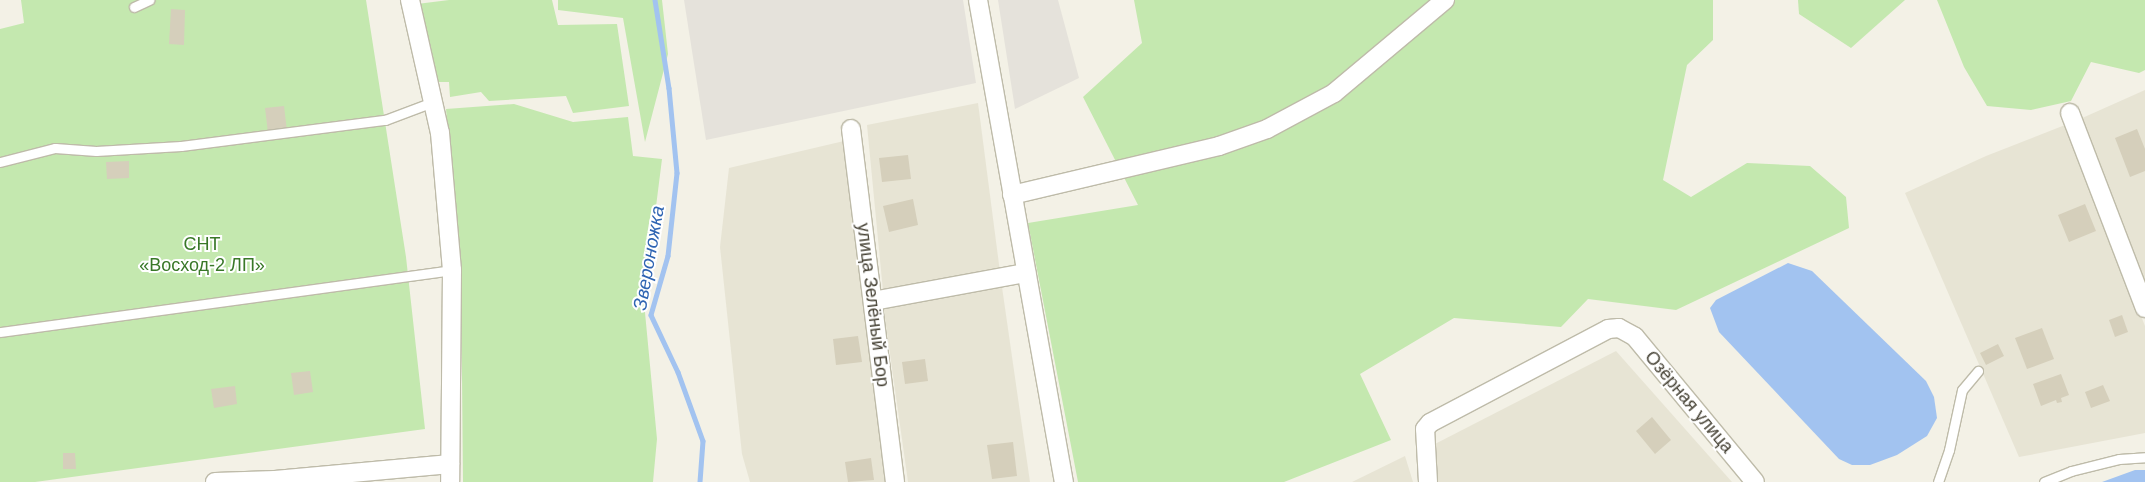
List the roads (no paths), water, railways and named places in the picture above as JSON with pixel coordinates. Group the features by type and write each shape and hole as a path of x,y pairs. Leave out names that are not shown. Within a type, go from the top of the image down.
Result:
{"street":[{"path":"410,0 440,133 452,270 450,482"},
{"path":"978,0 1064,482"},
{"path":"1012,195 1219,146 1267,129 1334,93 1444,0"},
{"path":"2070,113 2142,290 2145,308"},
{"name":"улица Зелёный Бор","path":"851,129 896,482"},
{"path":"873,301 1026,273"},
{"name":"Озёрная улица","path":"1428,482 1425,429 1430,423 1608,329 1619,328 1635,337 1755,482"},
{"path":"215,482 276,480 450,464"}],"lane":[{"path":"134,6 150,0"},
{"path":"0,162 55,148 96,151 181,146 385,120 433,102"},
{"path":"0,332 452,270"},
{"path":"1938,482 1948,450 1962,390 1978,371"},
{"path":"2044,482 2071,470 2119,459 2145,457"}],"water":[{"path":"1788,263 1812,271 1926,381 1934,397 1937,418 1927,436 1897,455 1870,465 1852,465 1839,459 1719,332 1710,308 1716,300"},
{"path":"2135,470 2145,470 2145,482 2102,482"}],"waterway":[{"name":"Звероножка","path":"655,0 669,88 677,173 668,256 651,315 678,372 703,441 700,482"}],"park label":[{"name":"СНТ «Восход-2 ЛП»","path":"202,255"}]}
